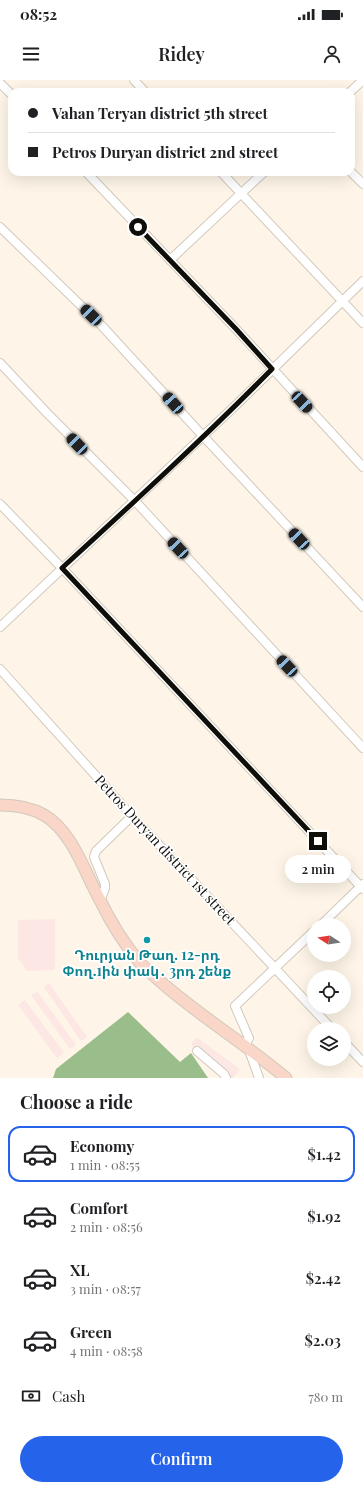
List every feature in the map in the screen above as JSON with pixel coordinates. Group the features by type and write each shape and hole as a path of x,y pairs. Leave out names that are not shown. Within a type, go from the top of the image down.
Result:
{"main road":[{"path":"0,806 16,805 28,808 45,816 58,827 72,845 100,901 124,943 142,965 192,1008 286,1078"}],"street":[{"path":"134,80 141,88"},
{"path":"354,88 363,80"},
{"path":"0,82 8,91"},
{"path":"90,176 236,329 363,467"},
{"path":"224,176 363,323"},
{"path":"170,260 260,176"},
{"path":"355,176 363,184"},
{"path":"0,227 102,326 363,607"},
{"path":"0,627 203,436 363,280"},
{"path":"0,364 135,501 363,748"},
{"path":"0,504 362,887 328,918"},
{"name":"Petros Duryan district 1st street","path":"0,669 132,816 326,1022"},
{"path":"100,901 105,884 94,857 96,851 132,816"},
{"path":"259,1078 247,1048 249,1038 235,1006 307,938"},
{"path":"351,1049 363,1062"},
{"path":"197,1051 224,1074 226,1078"}],"shaded area":[{"path":"55,919 55,970 27,971 18,958 18,920"},
{"path":"49,983 87,1037 81,1041 44,987"},
{"path":"37,991 76,1045 70,1049 31,995"},
{"path":"25,1000 64,1053 57,1058 18,1005"},
{"path":"196,1037 240,1069 233,1078 226,1078 230,1073 191,1045"}],"green space":[{"path":"128,1012 180,1062 191,1053 208,1078 53,1078 56,1069"}],"place":[{"name":"Դուրյան Թաղ. 12-րդ Փող.1ին փակ․ 3րդ շենք","path":"147,940"}],"route":[{"path":"138,227 236,329 272,369 135,501 62,568 318,841"}]}
